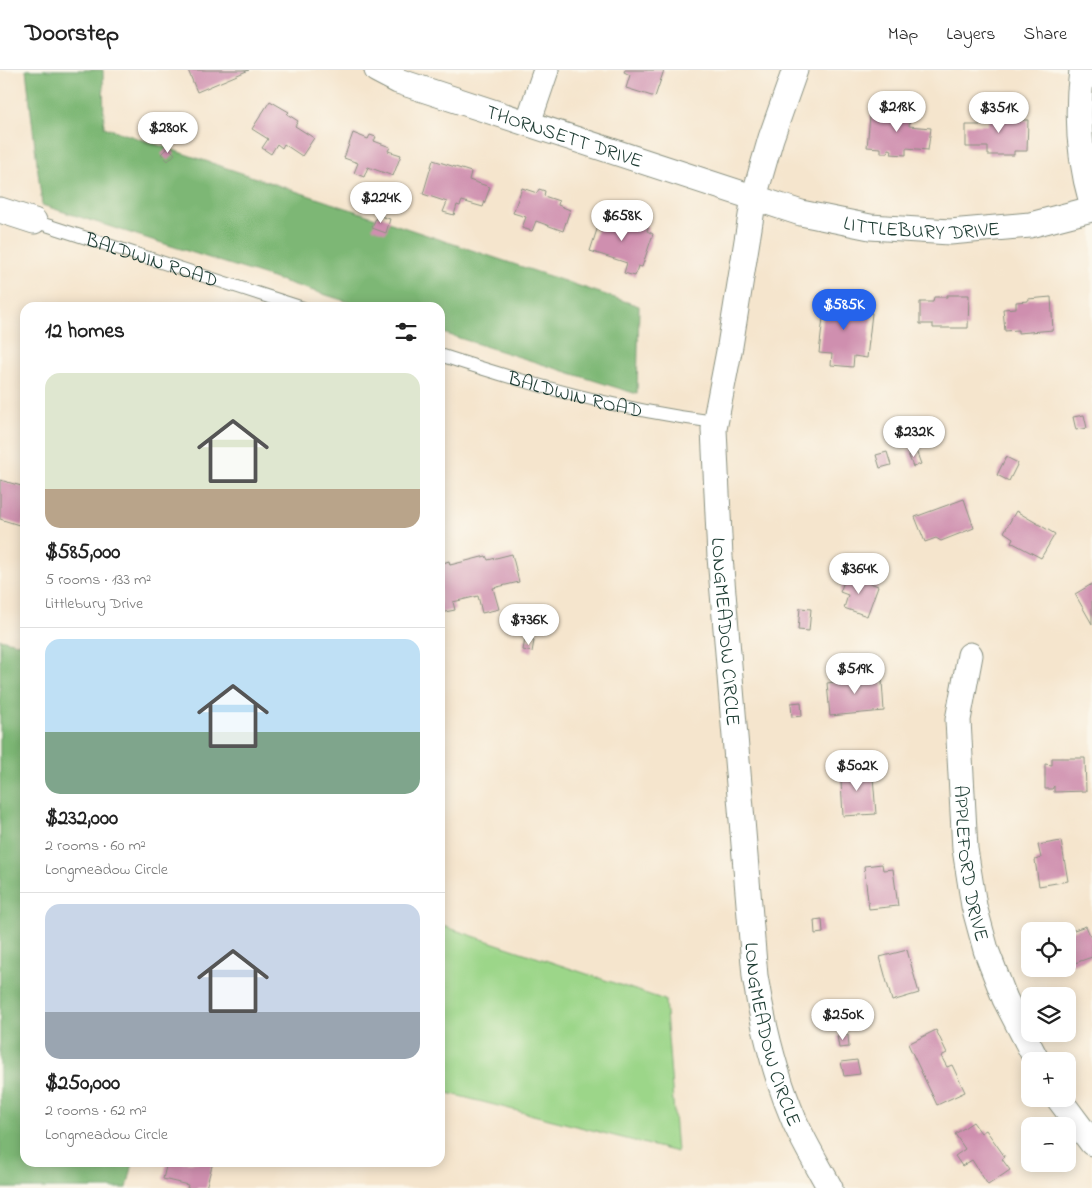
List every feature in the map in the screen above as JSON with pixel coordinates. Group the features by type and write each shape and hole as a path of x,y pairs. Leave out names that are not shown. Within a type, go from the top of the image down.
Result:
{"street":[{"name":"THORNSETT DRIVE","path":"377,70 398,81 754,197"},
{"path":"528,123 546,70"},
{"name":"LONGMEADOW CIRCLE","path":"794,70 771,138 754,197 715,422 720,557 755,976 764,1029 775,1070 794,1121 830,1188"},
{"path":"1082,70 1078,106 1078,140 1084,176 1092,203"},
{"name":"LITTLEBURY DRIVE","path":"754,197 801,213 870,227 950,232 1030,225 1092,209"},
{"name":"BALDWIN ROAD","path":"0,210 34,221"},
{"name":"APPLEFORD DRIVE","path":"970,655 958,720 966,849 974,906 986,950 1002,991 1032,1052"},
{"path":"1065,1107 1092,1142"}],"lane":[{"name":"BALDWIN ROAD","path":"34,221 284,302"},
{"name":"BALDWIN ROAD","path":"445,357 531,385 611,406 659,415 715,422"}],"green space":[{"path":"26,70 103,70 104,127 639,306 637,394 445,334 445,302 348,302 42,205"},
{"path":"0,639 20,644 20,1167 132,1167 127,1188 0,1188"},
{"path":"445,927 665,1000 677,1152 445,1092"}],"building":[{"path":"188,70 249,70 197,92"},
{"path":"625,70 664,70 655,97 626,88 630,75 624,72"},
{"path":"270,101 289,112 287,114 298,121 295,126 314,138 302,156 284,144 282,148 277,144 271,154 262,148 268,139 252,129"},
{"path":"889,107 911,110 909,126 931,128 928,150 906,148 906,155 891,154 892,150 888,149 887,153 881,153 881,148 867,147 870,116 888,118"},
{"path":"988,109 1010,109 1010,120 1028,120 1027,151 1014,151 1014,155 988,155 988,147 966,147 966,125 988,125"},
{"path":"353,133 368,139 370,135 376,137 374,141 390,147 388,151 401,155 393,176 368,167 364,177 354,173 358,163 344,158"},
{"path":"168,147 175,154 168,161 161,154"},
{"path":"433,160 471,172 469,180 490,187 483,207 462,201 460,206 457,205 454,215 443,212 447,202 423,194"},
{"path":"522,188 537,193 539,189 545,191 544,196 559,201 558,205 570,210 563,231 536,221 532,231 522,228 526,217 513,213"},
{"path":"603,211 623,217 621,224 628,226 629,221 648,227 647,231 653,234 642,267 638,266 635,276 624,273 627,263 590,251"},
{"path":"377,215 390,219 386,233 372,228"},
{"path":"826,291 847,294 845,316 852,316 853,311 872,313 867,358 854,356 853,367 831,365 832,354 819,353"},
{"path":"947,295 969,295 968,328 933,328 933,324 920,324 920,302 933,302 934,297 947,297"},
{"path":"1051,297 1053,330 1018,333 1018,330 1005,331 1003,309 1016,308 1016,302 1028,301 1028,299"},
{"path":"1084,415 1087,428 1076,430 1073,417"},
{"path":"915,448 921,464 913,467 907,451"},
{"path":"887,452 891,465 880,468 876,455"},
{"path":"1006,457 1018,463 1009,481 997,475"},
{"path":"0,480 20,486 20,525 0,519"},
{"path":"964,499 974,528 941,541 936,538 925,542 915,517"},
{"path":"1016,511 1055,534 1041,558 1011,542 1013,538 1004,532"},
{"path":"512,554 519,582 493,588 499,609 482,613 478,596 453,602 455,610 445,612 445,562 449,561 450,565 486,556 488,560"},
{"path":"847,574 878,586 867,616 844,608 848,595 840,592"},
{"path":"1092,584 1092,624 1075,594"},
{"path":"800,608 811,609 809,631 798,630"},
{"path":"525,639 534,641 532,652 523,650"},
{"path":"871,671 872,682 882,681 884,711 830,716 827,683 843,681 842,674"},
{"path":"801,702 802,716 792,717 791,703"},
{"path":"1052,758 1085,758 1086,791 1054,792 1054,786 1052,789 1045,789 1045,764 1052,765"},
{"path":"861,764 861,778 873,777 876,814 843,816 840,765"},
{"path":"1061,841 1068,881 1039,886 1035,860 1041,858 1038,845"},
{"path":"882,864 883,870 893,869 898,906 869,909 864,866"},
{"path":"822,919 823,933 815,934 814,920"},
{"path":"1086,926 1092,940 1092,957 1076,963 1076,929"},
{"path":"907,950 919,993 892,1001 880,957"},
{"path":"936,1030 947,1053 941,1056 947,1067 952,1065 965,1092 937,1105 908,1044"},
{"path":"848,1035 849,1047 839,1048 837,1036"},
{"path":"857,1060 860,1074 844,1076 841,1062"},
{"path":"973,1122 981,1133 986,1130 1005,1157 1002,1159 1010,1170 988,1185 972,1160 962,1166 955,1156 965,1149 955,1134"},
{"path":"166,1167 212,1167 206,1188 187,1188 188,1185 163,1179"}]}
